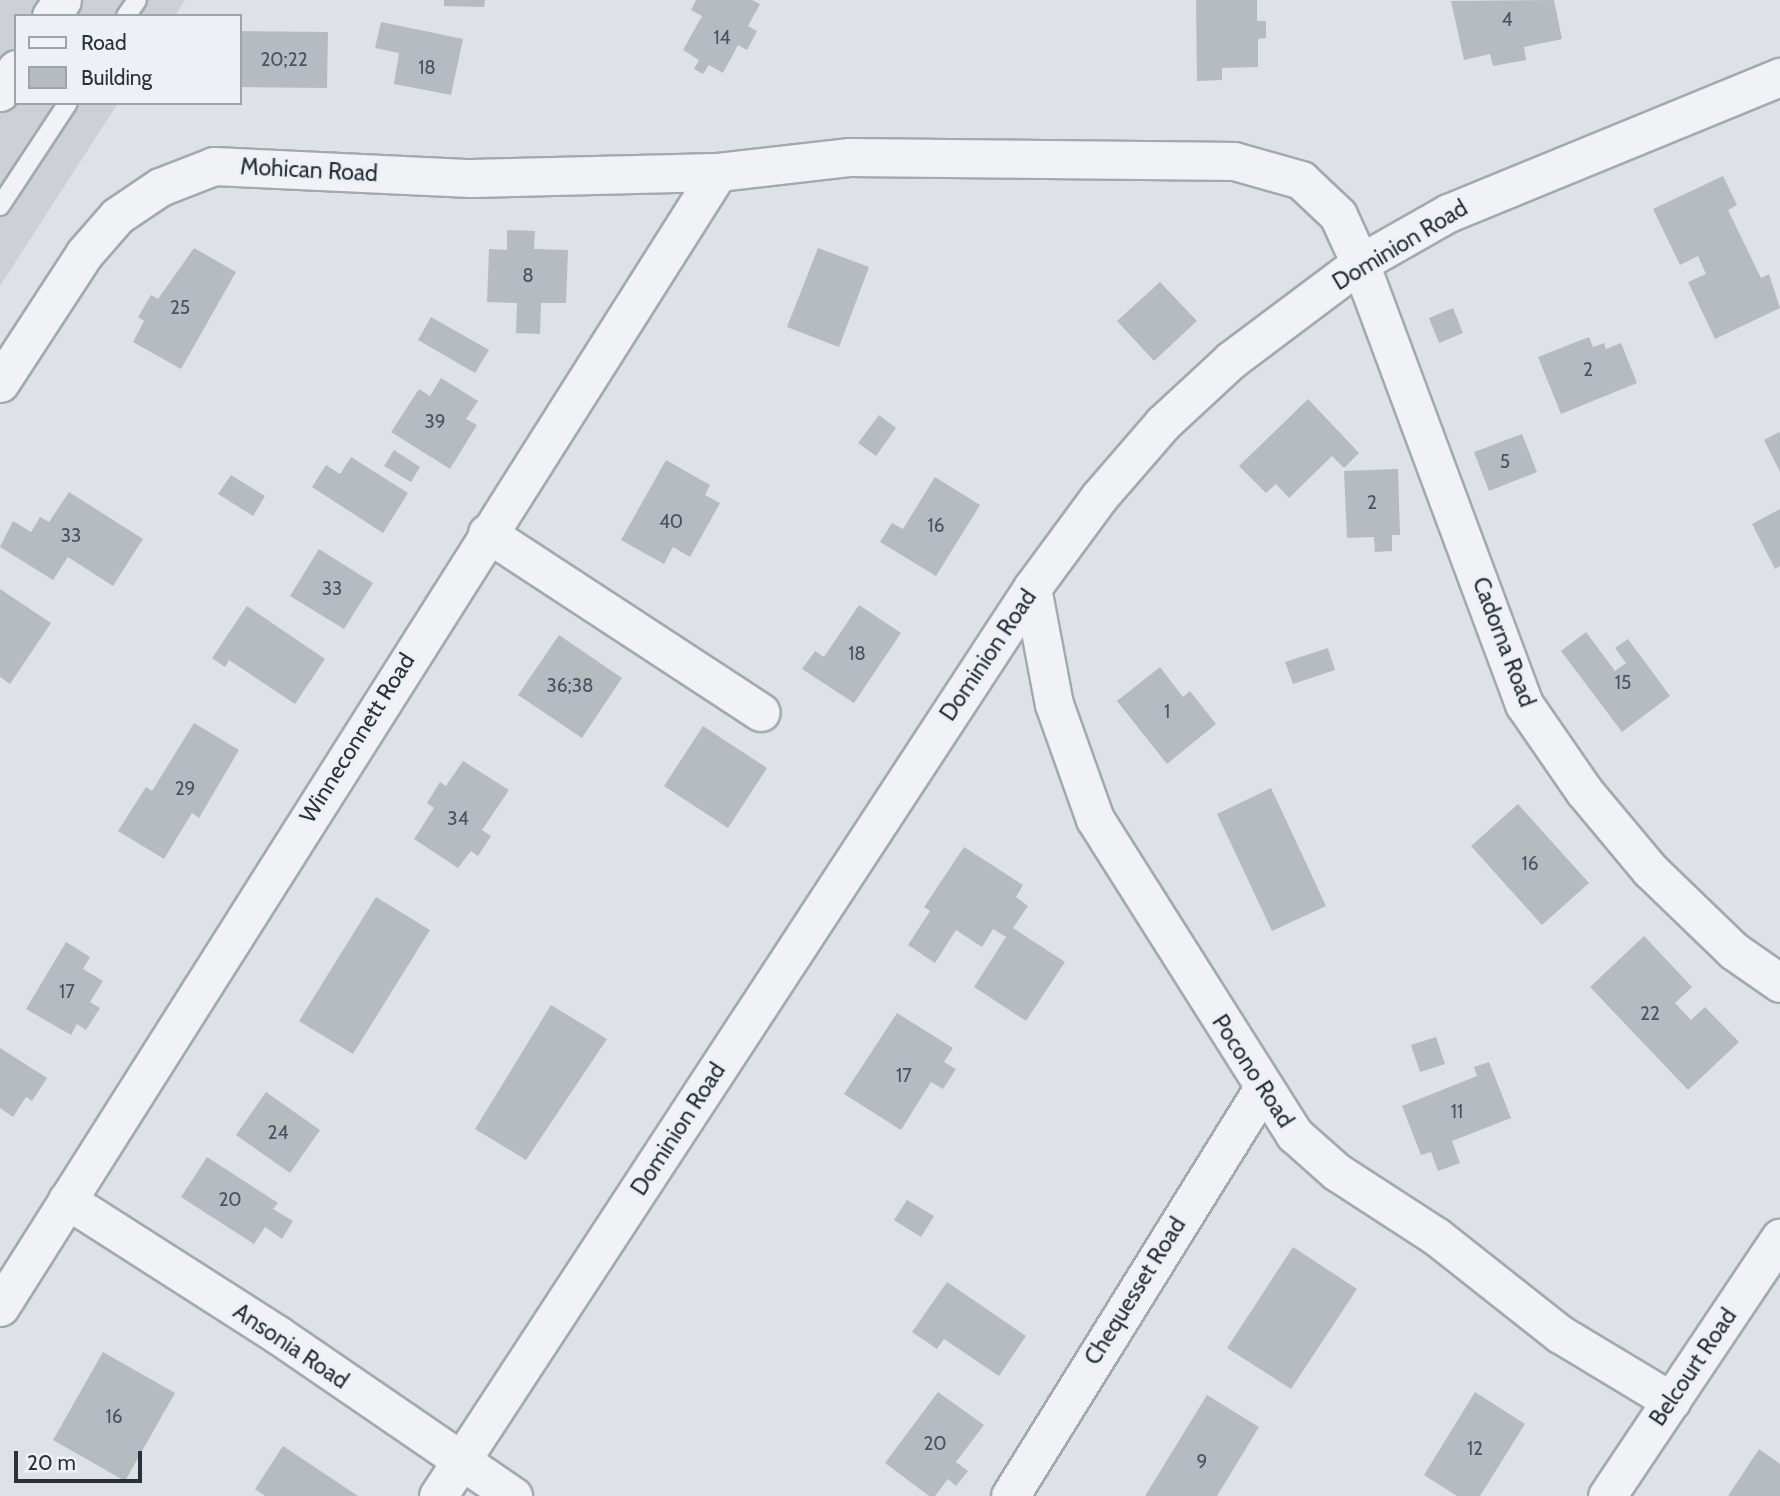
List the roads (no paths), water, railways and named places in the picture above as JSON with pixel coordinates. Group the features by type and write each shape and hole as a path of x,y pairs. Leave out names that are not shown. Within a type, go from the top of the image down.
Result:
{"street":[{"path":"0,92 14,72"},
{"name":"Dominion Road","path":"438,1496 1032,587 1108,486 1193,393 1360,263 1485,195 1780,77"},
{"name":"Mohican Road","path":"0,383 84,254 117,216 160,187 214,166 471,177 718,172 850,157 1234,161 1301,180 1338,215 1360,263"},
{"name":"Winneconnett Road","path":"0,1307 487,533 718,172"},
{"name":"Cadorna Road","path":"1360,263 1524,704 1584,791 1650,870 1734,951 1780,983"},
{"path":"487,533 761,712"},
{"name":"Pocono Road","path":"1032,587 1054,704 1095,819 1294,1134 1337,1172 1437,1237 1560,1334 1671,1401"},
{"name":"Chequesset Road","path":"1010,1496 1263,1088"},
{"name":"Ansonia Road","path":"67,1200 278,1335 513,1496"},
{"name":"Belcourt Road","path":"1607,1496 1780,1238"}],"lane":[{"path":"0,206 67,105"}]}
